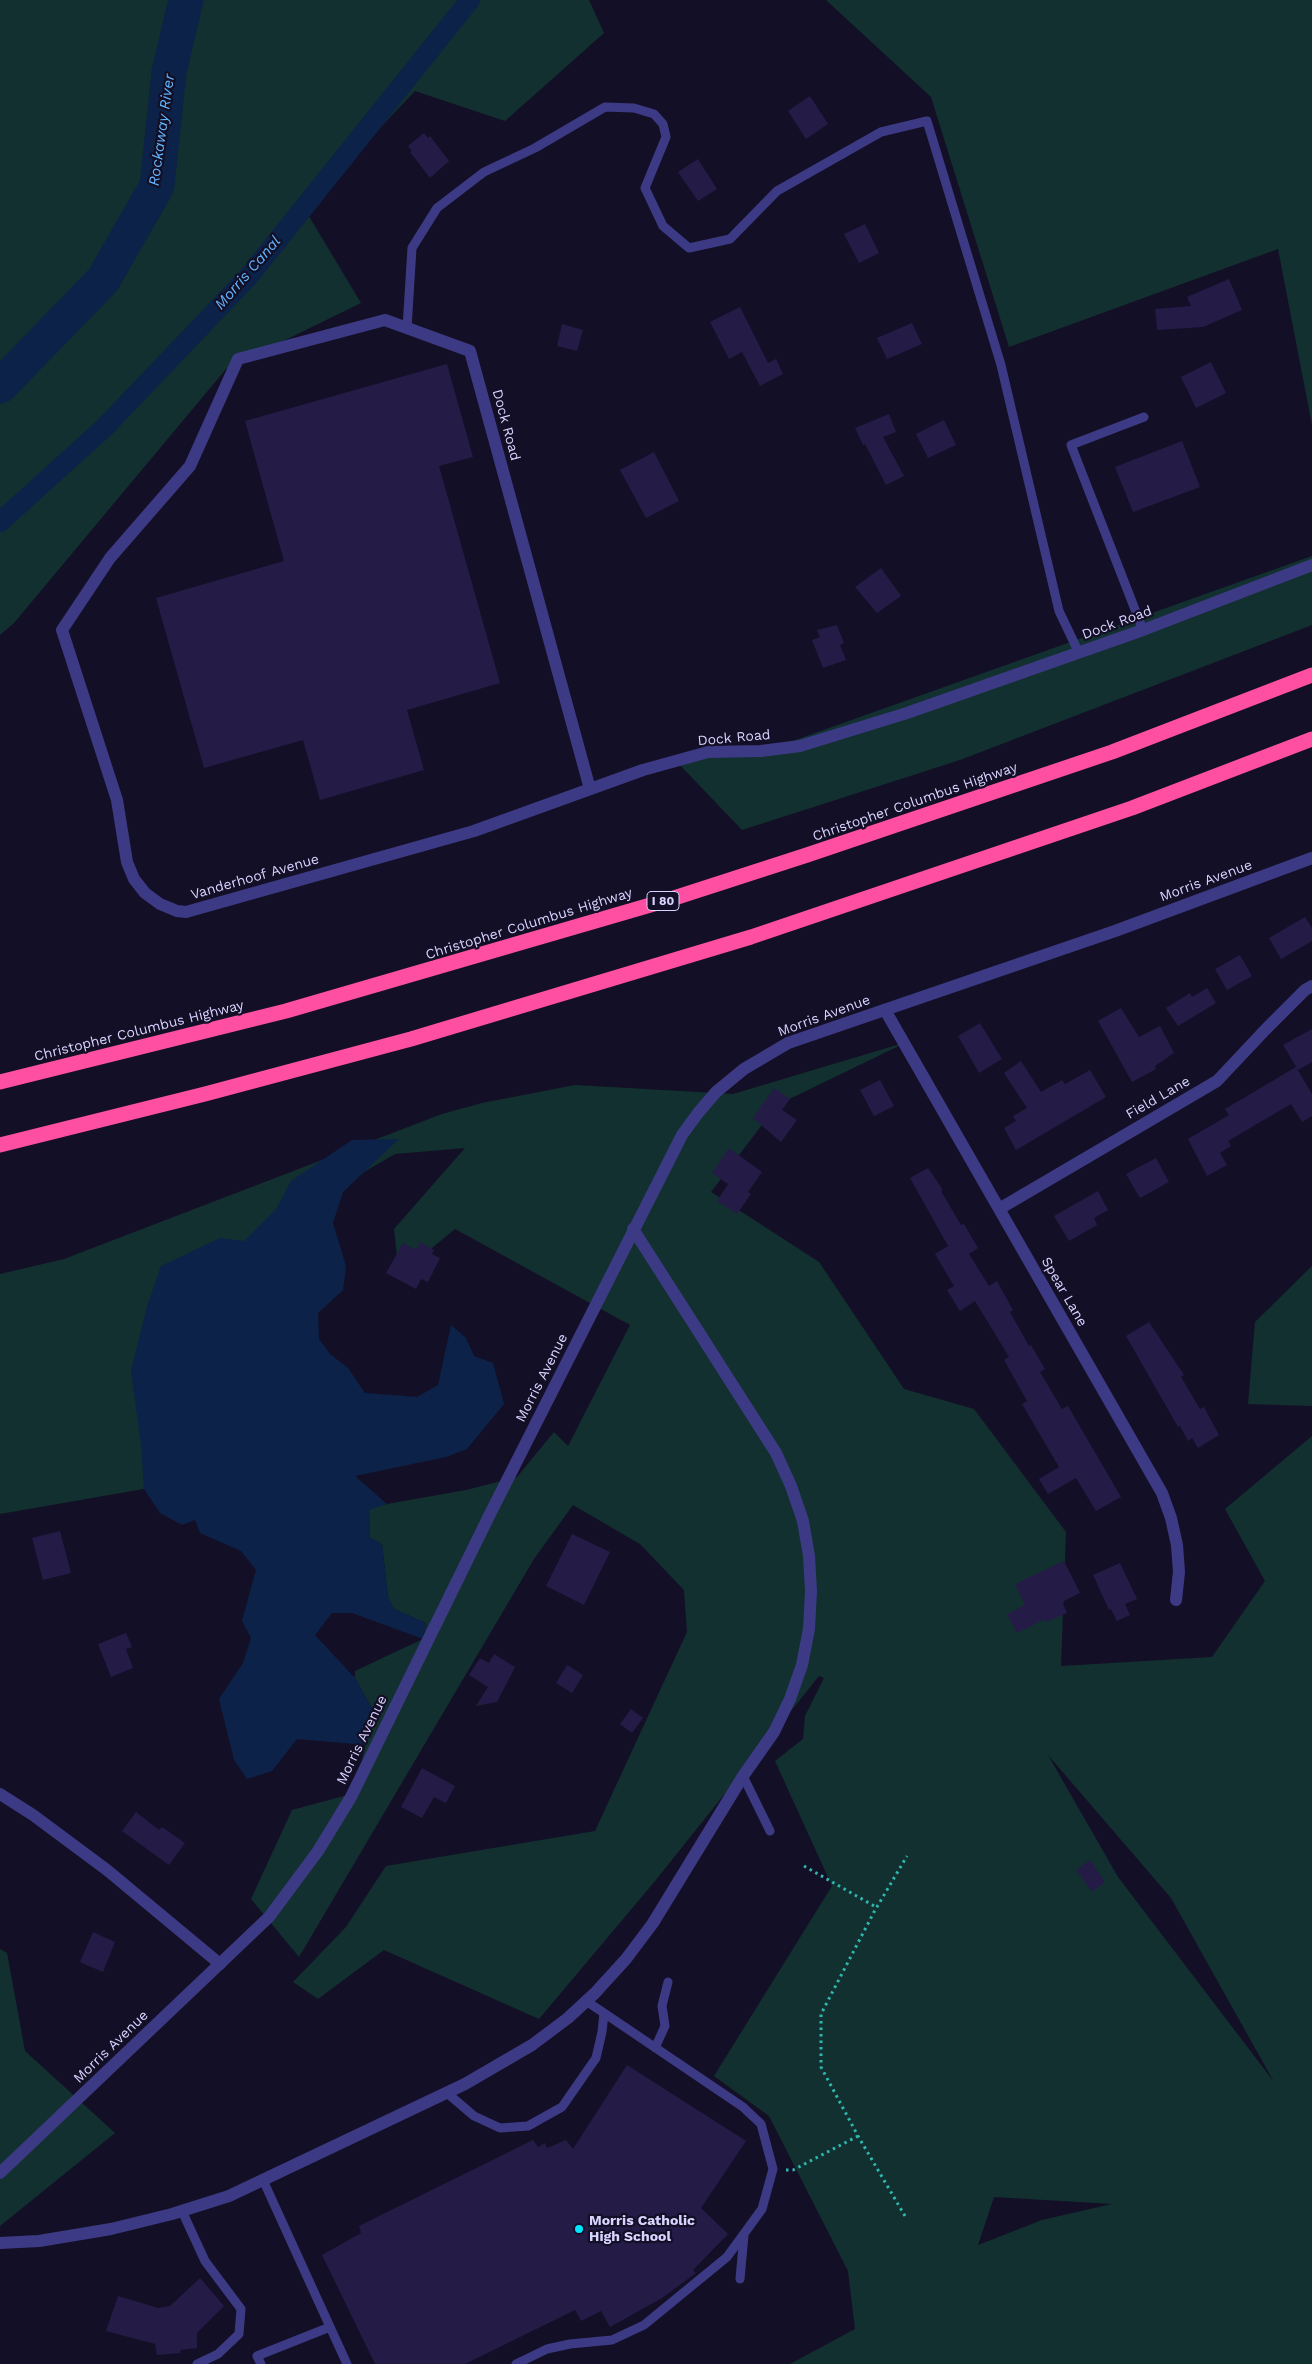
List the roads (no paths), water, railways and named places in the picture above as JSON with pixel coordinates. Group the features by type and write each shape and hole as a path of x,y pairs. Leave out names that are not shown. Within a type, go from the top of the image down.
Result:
{"highway":[{"name":"Christopher Columbus Highway","path":"0,1082 286,1011 671,899 1112,752 1312,675"},
{"path":"0,1145 205,1094 411,1038 751,937 1132,808 1312,739"}],"street":[{"name":"Vanderhoof Avenue","path":"406,328 386,320 238,359 190,466 96,577 62,630 117,800 127,862 140,886 160,904 186,912 474,831 590,789"},
{"name":"Dock Road","path":"406,328 470,350 590,789 643,770 708,752 761,752 800,746 907,713 1144,630 1312,565"},
{"name":"Morris Avenue","path":"0,2174 268,1917 292,1889 318,1852 351,1797 490,1514 682,1135 716,1092 744,1069 788,1043 1115,930 1312,858"},
{"name":"Field Lane","path":"999,1209 1216,1081 1305,990 1312,986"},
{"name":"Spear Lane","path":"885,1010 1162,1493 1171,1518 1177,1545 1179,1572 1176,1600"},
{"path":"0,2243 39,2241 111,2229 182,2211 229,2196 486,2074 532,2045 586,2001 626,1959 653,1923 743,1776 774,1732 790,1699 802,1665 809,1629 811,1593 809,1556 802,1521 791,1486 776,1454 633,1229"},
{"path":"0,1794 33,1815 108,1870 220,1964"}],"lane":[{"path":"406,328 412,248 437,208 484,172 535,148 605,107 634,108 654,114 663,124 666,137 645,188 664,226 689,248 730,239 776,191 881,132 926,121 1001,365 1059,612 1079,653"},
{"path":"1144,417 1071,445 1144,630"},
{"path":"743,1776 770,1831"},
{"path":"655,2048 664,2026 662,2006 668,1982"},
{"path":"516,2364 547,2349 570,2344 612,2340 644,2325 727,2257 762,2208 773,2169 761,2124 743,2108 586,2001"},
{"path":"447,2093 474,2116 500,2128 528,2126 562,2107 579,2084 596,2058 604,2013"},
{"path":"262,2180 347,2364"},
{"path":"182,2211 205,2261 241,2310 240,2334 218,2354 197,2364"},
{"path":"740,2279 744,2235"},
{"path":"261,2364 256,2356 330,2327"}],"water":[{"path":"399,1139 343,1192 333,1223 346,1266 343,1290 318,1313 319,1339 330,1354 348,1368 365,1393 417,1397 438,1385 451,1325 466,1338 474,1356 493,1363 504,1404 467,1449 446,1457 355,1476 387,1504 369,1510 370,1538 382,1544 388,1597 394,1609 426,1623 423,1639 352,1613 332,1613 315,1635 355,1678 373,1710 366,1745 297,1739 272,1771 247,1779 234,1760 219,1699 243,1663 251,1638 242,1621 256,1570 241,1551 200,1533 195,1520 182,1525 160,1513 144,1489 141,1445 131,1371 147,1306 161,1266 220,1238 244,1241 276,1209 291,1181 352,1140"}],"waterway":[{"name":"Rockaway River","path":"0,386 103,280 157,186 169,72 186,0"},
{"name":"Morris Canal","path":"0,522 106,426 249,276 470,0"}],"place":[{"name":"Morris Catholic High School","path":"579,2229"}]}
